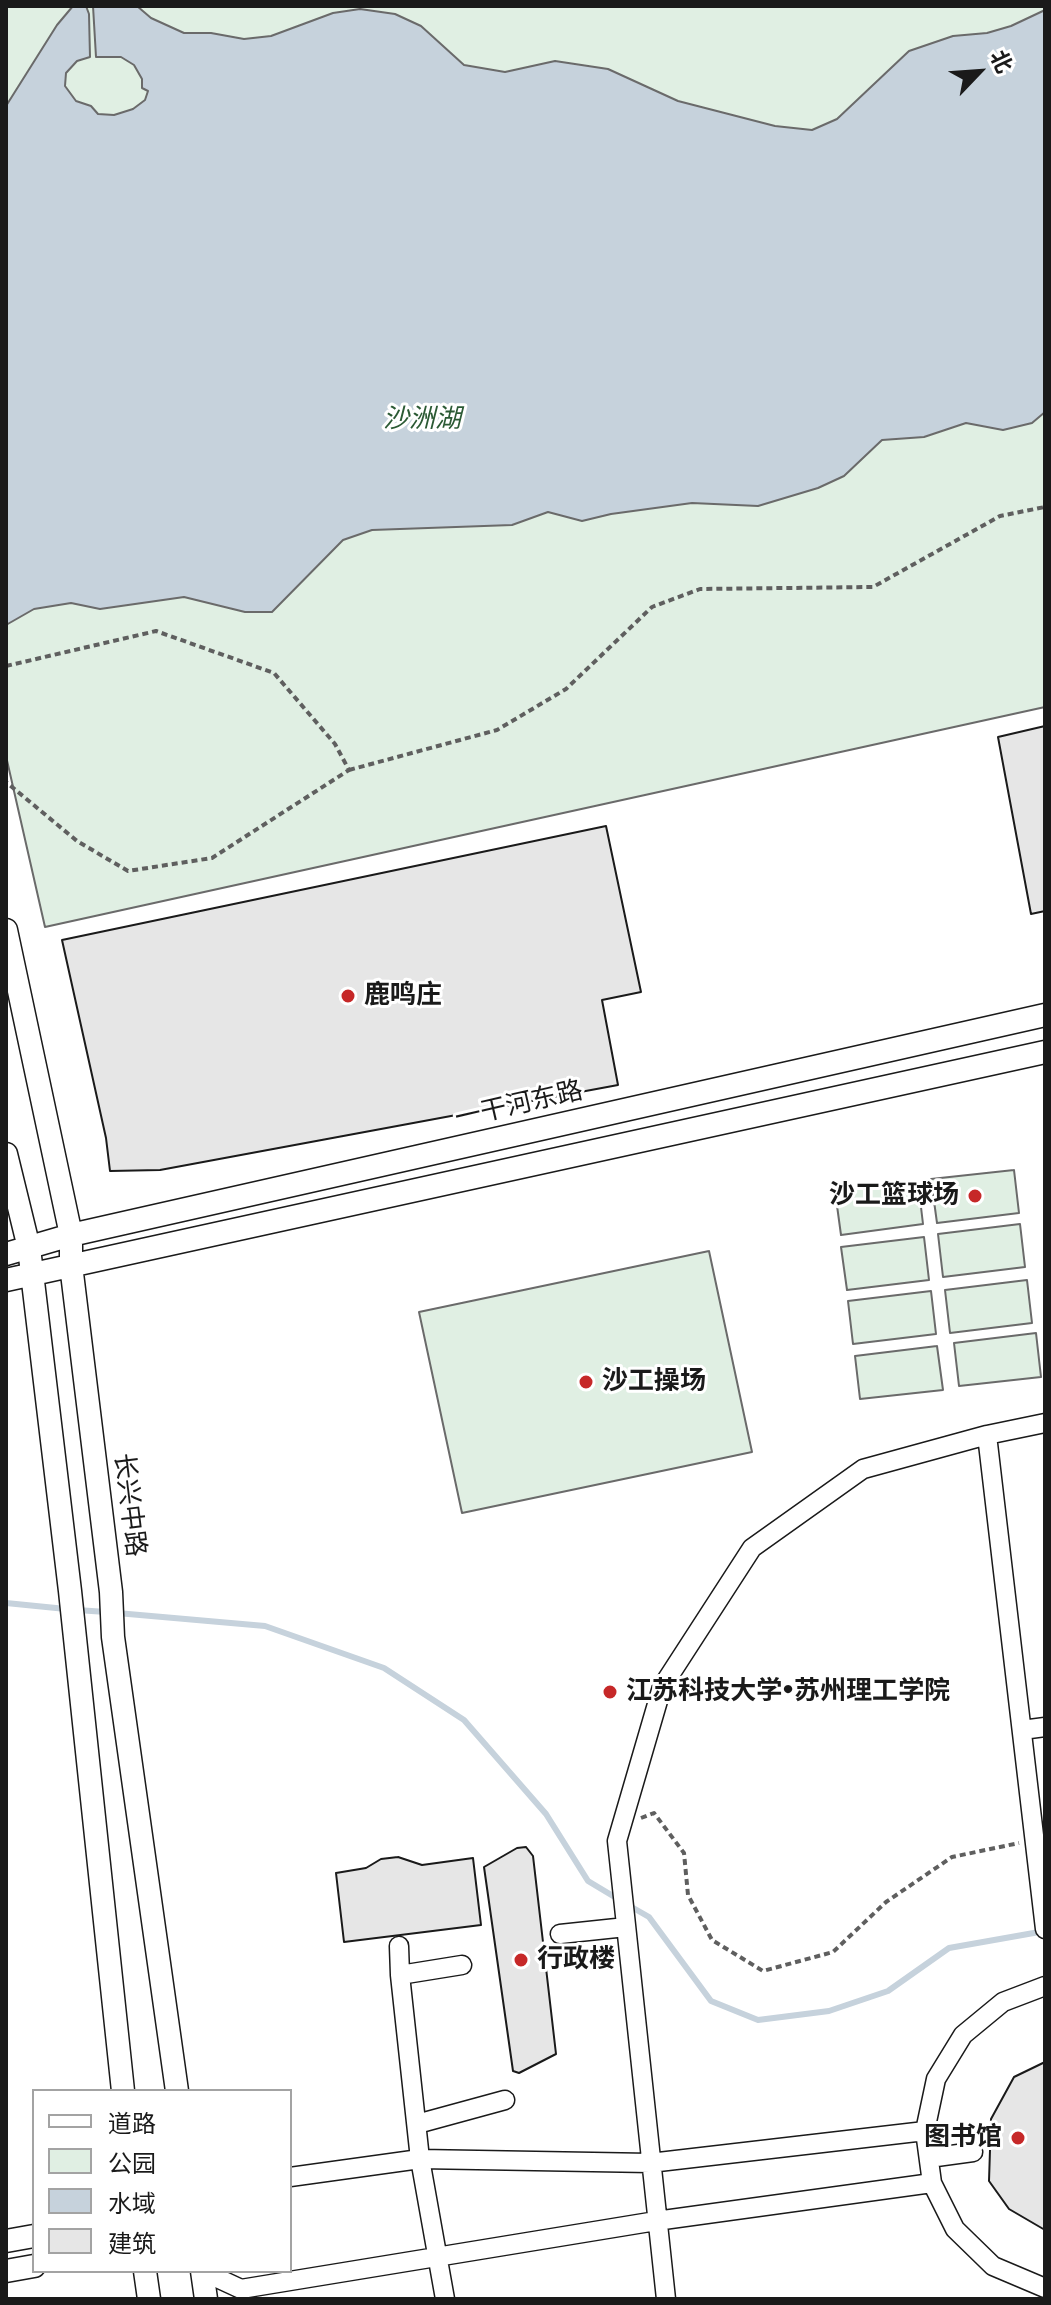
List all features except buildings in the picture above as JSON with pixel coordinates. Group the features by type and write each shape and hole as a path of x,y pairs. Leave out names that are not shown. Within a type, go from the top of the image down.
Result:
{"street":[{"name":"长兴中路","path":"6,930 71,1235 71,1265 111,1592 113,1637 177,2089"},
{"name":"一干河东路","path":"6,1254 71,1235 1045,1015"},
{"path":"6,1280 1045,1052"},
{"path":"6,1154 29,1248 76,1644 123,2089"},
{"path":"666,2299 617,1841 662,1687 752,1548 863,1469 987,1435 1045,1423"},
{"path":"987,1435 1044,1923"},
{"path":"1022,1730 1045,1727"},
{"path":"560,1934 625,1922"},
{"path":"399,1946 420,2159 445,2299"},
{"path":"400,1975 462,1965"},
{"path":"1045,1986 1003,2002 963,2035 936,2079 925,2131 932,2183 955,2229 993,2266 1045,2288"},
{"path":"417,2124 505,2100"},
{"path":"292,2177 420,2159 650,2163 925,2131"},
{"path":"929,2158 973,2152"},
{"path":"205,2273 241,2289 656,2221 932,2183"},
{"path":"145,2273 149,2299"},
{"path":"201,2273 206,2299"}],"path":[{"path":"6,782 77,841 128,871 212,858 349,770 497,730 566,689 652,607 700,589 873,587 1000,516 1045,507"},
{"path":"6,666 156,631 274,673 335,744 349,770"},
{"path":"621,1827 654,1813 684,1853 688,1895 712,1940 763,1971 833,1952 886,1902 952,1857 1034,1839"}],"green space":[{"name":"沙洲湖","path":"6,6 1045,6 1045,707 45,927 6,756"},
{"name":"沙工篮球场","path":"1014,1170 1019,1213 937,1223 931,1179"},
{"path":"918,1182 923,1224 841,1235 835,1191"},
{"path":"1020,1224 1025,1267 943,1277 938,1234"},
{"path":"924,1237 929,1280 847,1290 841,1247"},
{"name":"沙工操场","path":"709,1251 752,1452 462,1513 419,1312"},
{"path":"1027,1280 1032,1323 950,1333 945,1290"},
{"path":"931,1291 936,1334 853,1344 848,1301"},
{"path":"1036,1333 1041,1377 959,1386 954,1343"},
{"path":"937,1346 943,1390 860,1399 855,1356"}],"water":[{"name":"沙洲湖","path":"73,6 86,6 89,14 90,57 77,61 66,73 65,86 76,101 91,106 98,114 114,115 133,109 145,100 148,91 142,88 142,79 134,65 121,57 96,57 93,6 137,6 151,18 184,33 211,33 244,39 271,36 333,13 360,9 395,14 421,26 464,65 505,72 555,61 608,69 678,101 775,126 812,130 837,119 909,51 953,36 987,33 1011,26 1045,10 1045,412 1032,423 1003,430 966,423 924,437 882,440 844,476 818,488 758,506 692,503 582,521 548,512 512,525 372,530 343,540 272,612 245,612 184,597 100,609 71,603 34,609 6,625 6,106 57,25"}],"waterway":[{"path":"6,1603 66,1609"},
{"path":"77,1610 106,1612"},
{"path":"117,1613 265,1626 384,1668 464,1720 546,1814 588,1881 618,1899"},
{"path":"628,1905 649,1917 711,2001 758,2020 829,2011 888,1991 949,1948 1045,1931"}],"place":[{"name":"鹿鸣庄","path":"348,996"},
{"name":"沙工篮球场","path":"975,1196"},
{"name":"沙工操场","path":"586,1382"},
{"name":"江苏科技大学•苏州理工学院","path":"610,1692"},
{"name":"行政楼","path":"521,1960"},
{"name":"图书馆","path":"1018,2138"}]}
